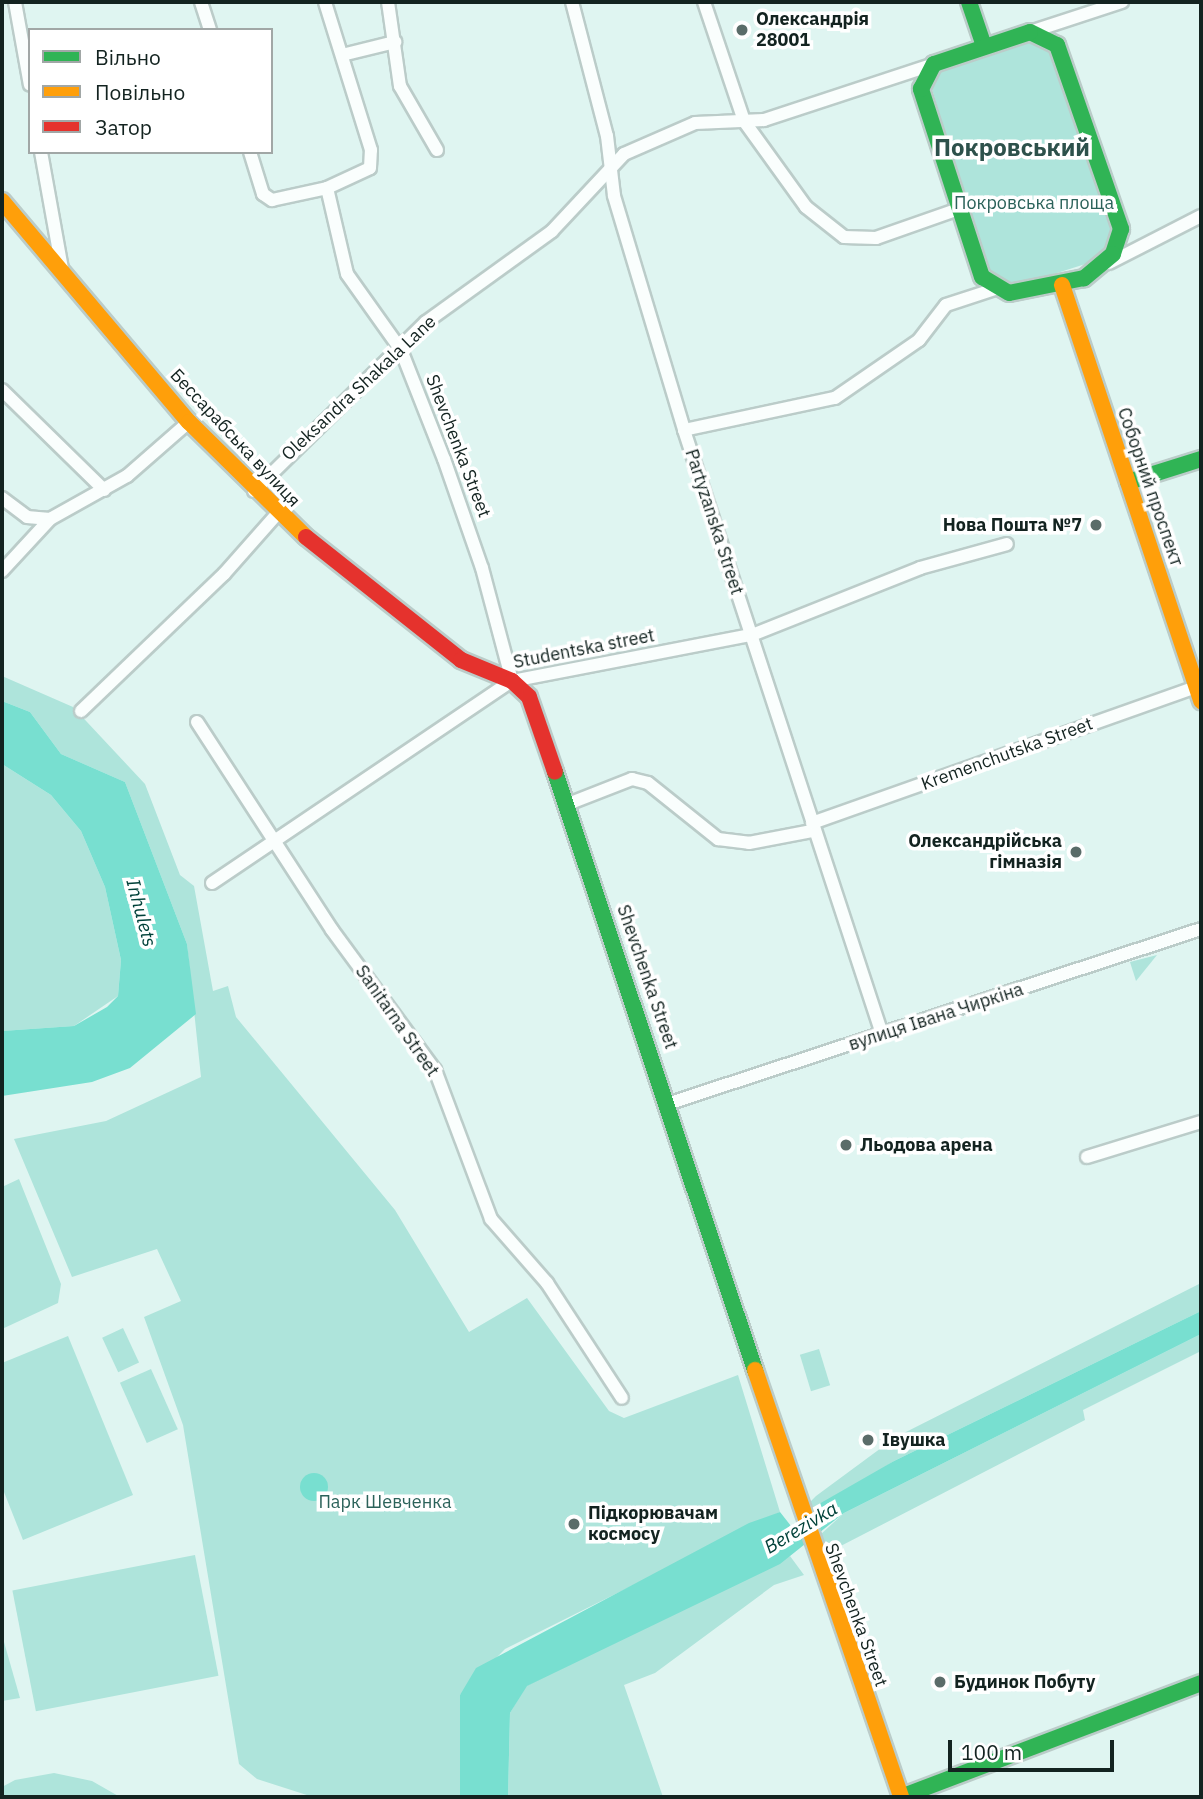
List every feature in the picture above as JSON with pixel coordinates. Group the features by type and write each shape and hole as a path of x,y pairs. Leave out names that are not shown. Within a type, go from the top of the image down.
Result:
{"main road":[{"path":"969,2 984,47"},
{"path":"1030,32 1057,45 1121,229 1120,243 1099,267 1062,285 1038,292 995,289 982,277 922,102 925,74 934,64 1030,32"},
{"name":"Бессарабська вулиця","path":"2,201 189,422 276,514 461,660 512,681"},
{"name":"Соборний проспект","path":"1062,285 1200,691"},
{"path":"1128,482 1201,459"},
{"name":"Shevchenka Street","path":"512,681 529,697 568,804 670,1103 802,1520 901,1797"},
{"path":"901,1797 1201,1684"}],"street":[{"path":"15,2 28,74"},
{"path":"201,2 209,28"},
{"path":"251,154 264,194 272,200 327,188 366,172 373,156 325,2"},
{"path":"387,2 400,86 437,150"},
{"name":"Partyzanska Street","path":"572,2 607,136 607,171 684,430 813,809 812,827 882,1034"},
{"path":"704,2 744,121 806,207 844,237 876,238 959,209"},
{"path":"1030,32 1122,2"},
{"path":"342,55 395,42"},
{"path":"744,121 764,120 934,64"},
{"name":"Oleksandra Shakala Lane","path":"254,491 330,411 401,350 426,321 552,231 624,154 663,133 695,122 744,121"},
{"path":"41,154 62,269"},
{"name":"Shevchenka Street","path":"327,188 347,274 401,350 482,568 512,681"},
{"path":"1099,267 1201,216"},
{"path":"684,430 835,398 919,340 946,305 995,289"},
{"path":"2,390 104,490"},
{"path":"2,571 50,519 104,490 189,422"},
{"path":"2,498 27,517 50,519"},
{"path":"82,710 205,594 276,514"},
{"name":"Studentska street","path":"212,883 277,844 512,681 752,635 920,568 1007,544"},
{"name":"Kremenchutska Street","path":"568,804 632,779 649,783 719,839 749,843 812,827 1200,691"},
{"name":"Sanitarna Street","path":"197,722 277,844 435,1070 491,1219 547,1283 622,1398"},
{"name":"вулиця Івана Чиркіна","path":"670,1103 1201,929"},
{"path":"1087,1157 1201,1122"}],"green space":[{"name":"Покровська площа","path":"1026,38 1055,54 1116,228 1098,260 1010,288 985,271 930,82 940,67"},
{"name":"Парк Шевченка","path":"2,676 73,707 145,784 180,875 194,886 213,991 228,986 236,1017 395,1210 469,1332 527,1298 609,1411 624,1418 738,1375 780,1512 505,1649 460,1695 460,1797 313,1797 257,1779 239,1764 183,1425 144,1317 181,1301 157,1249 72,1277 14,1139 106,1121 201,1077 187,944 125,782 61,754 30,712 2,701"},
{"path":"2,764 51,795 81,831 105,887 121,960 118,996 74,1026 2,1031"},
{"path":"1157,955 1136,981 1130,962"},
{"path":"19,1179 61,1284 58,1303 2,1329 2,1187"},
{"path":"1201,1283 1201,1311 894,1461 811,1514 807,1505 816,1496 896,1437"},
{"path":"123,1328 139,1362 118,1372 102,1338"},
{"path":"1201,1334 1201,1351 1083,1410 1085,1420 831,1551 820,1535 844,1513"},
{"path":"68,1336 133,1495 23,1540 2,1487 2,1363"},
{"path":"819,1349 830,1385 811,1391 800,1355"},
{"path":"151,1369 178,1429 147,1443 120,1383"},
{"path":"195,1555 218,1676 36,1711 12,1590"},
{"path":"790,1556 804,1575 774,1585 655,1673 624,1685 663,1797 508,1797 510,1713 526,1686"},
{"path":"2,1635 20,1698 2,1701"},
{"path":"54,1773 92,1781 120,1797 2,1797 2,1787 15,1780"}],"water":[{"name":"Inhulets","path":"2,701 30,712 61,754 125,782 187,944 196,1014 130,1068 92,1082 2,1096 2,1031 74,1026 107,1007 118,996 121,960 105,887 81,831 51,795 2,764"},
{"name":"Berezivka","path":"1201,1311 1201,1334 844,1513 780,1564 527,1686 510,1713 508,1797 460,1797 460,1695 476,1668 749,1523 780,1512 791,1526 808,1521 819,1504 894,1461"},
{"path":"314,1473 324,1477 328,1487 324,1497 314,1501 304,1497 300,1487 304,1477"}],"traffic: fast":[{"path":"969,2 984,46"},
{"path":"1030,32 1057,45 1121,229 1113,254 1084,278 1009,293 982,277 921,89 934,64 1030,32"},
{"path":"1128,482 1201,459"},
{"path":"555,772 755,1370"},
{"path":"901,1797 1201,1683"}],"traffic: slow":[{"path":"2,201 189,422 306,537"},
{"path":"1062,285 1201,701"},
{"path":"755,1370 901,1797"}],"traffic: jam":[{"path":"306,537 461,660 512,681 529,697 555,772"}],"place":[{"name":"Олександрія 28001","path":"742,30"},
{"name":"Нова Пошта №7","path":"1096,525"},
{"name":"Олександрійська гімназія","path":"1076,852"},
{"name":"Льодова арена","path":"846,1145"},
{"name":"Івушка","path":"868,1440"},
{"name":"Підкорювачам космосу","path":"574,1524"},
{"name":"Будинок Побуту","path":"940,1682"}],"district":[{"name":"Покровський","path":"1012,148"}]}
